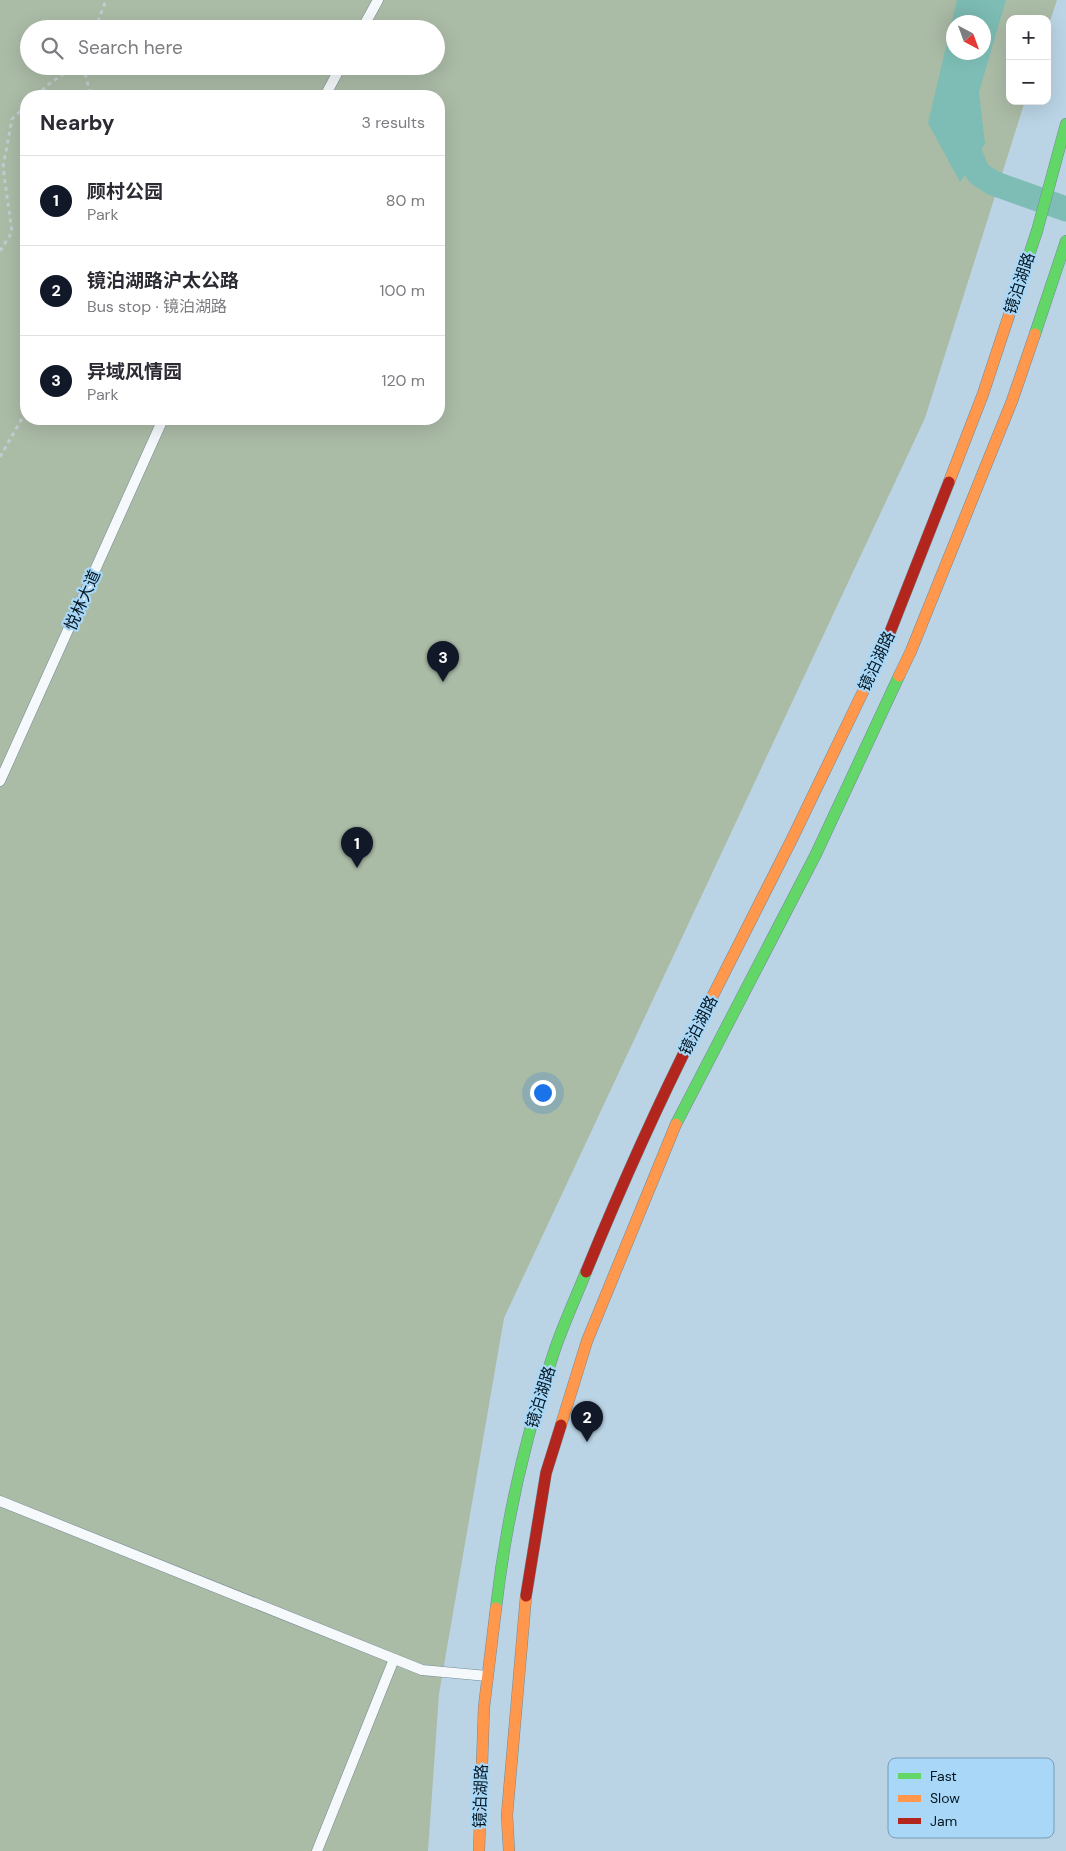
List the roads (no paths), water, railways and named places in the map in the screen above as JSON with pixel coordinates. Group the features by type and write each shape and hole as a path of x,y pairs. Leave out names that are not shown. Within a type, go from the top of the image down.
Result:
{"street":[{"name":"镜泊湖路","path":"479,1851 484,1707 501,1563 522,1456 555,1348 611,1211 669,1083 792,839 885,646 983,394 1037,231 1066,124"},
{"name":"镜泊湖路","path":"509,1851 507,1814 524,1606 546,1473 587,1341 674,1129 816,854 911,651 1012,401 1066,241"}],"lane":[{"path":"367,20 378,0"},
{"path":"328,90 336,75"},
{"name":"悦林大道","path":"0,781 160,425"},
{"path":"0,1501 422,1670 488,1676"},
{"path":"317,1851 394,1659"}],"waterway":[{"path":"966,131 965,142 978,173 993,183 1066,209"}],"place":[{"name":"异域风情园","path":"443,682"},
{"name":"顾村公园","path":"357,868"},
{"name":"镜泊湖路沪太公路","path":"587,1442"}]}
